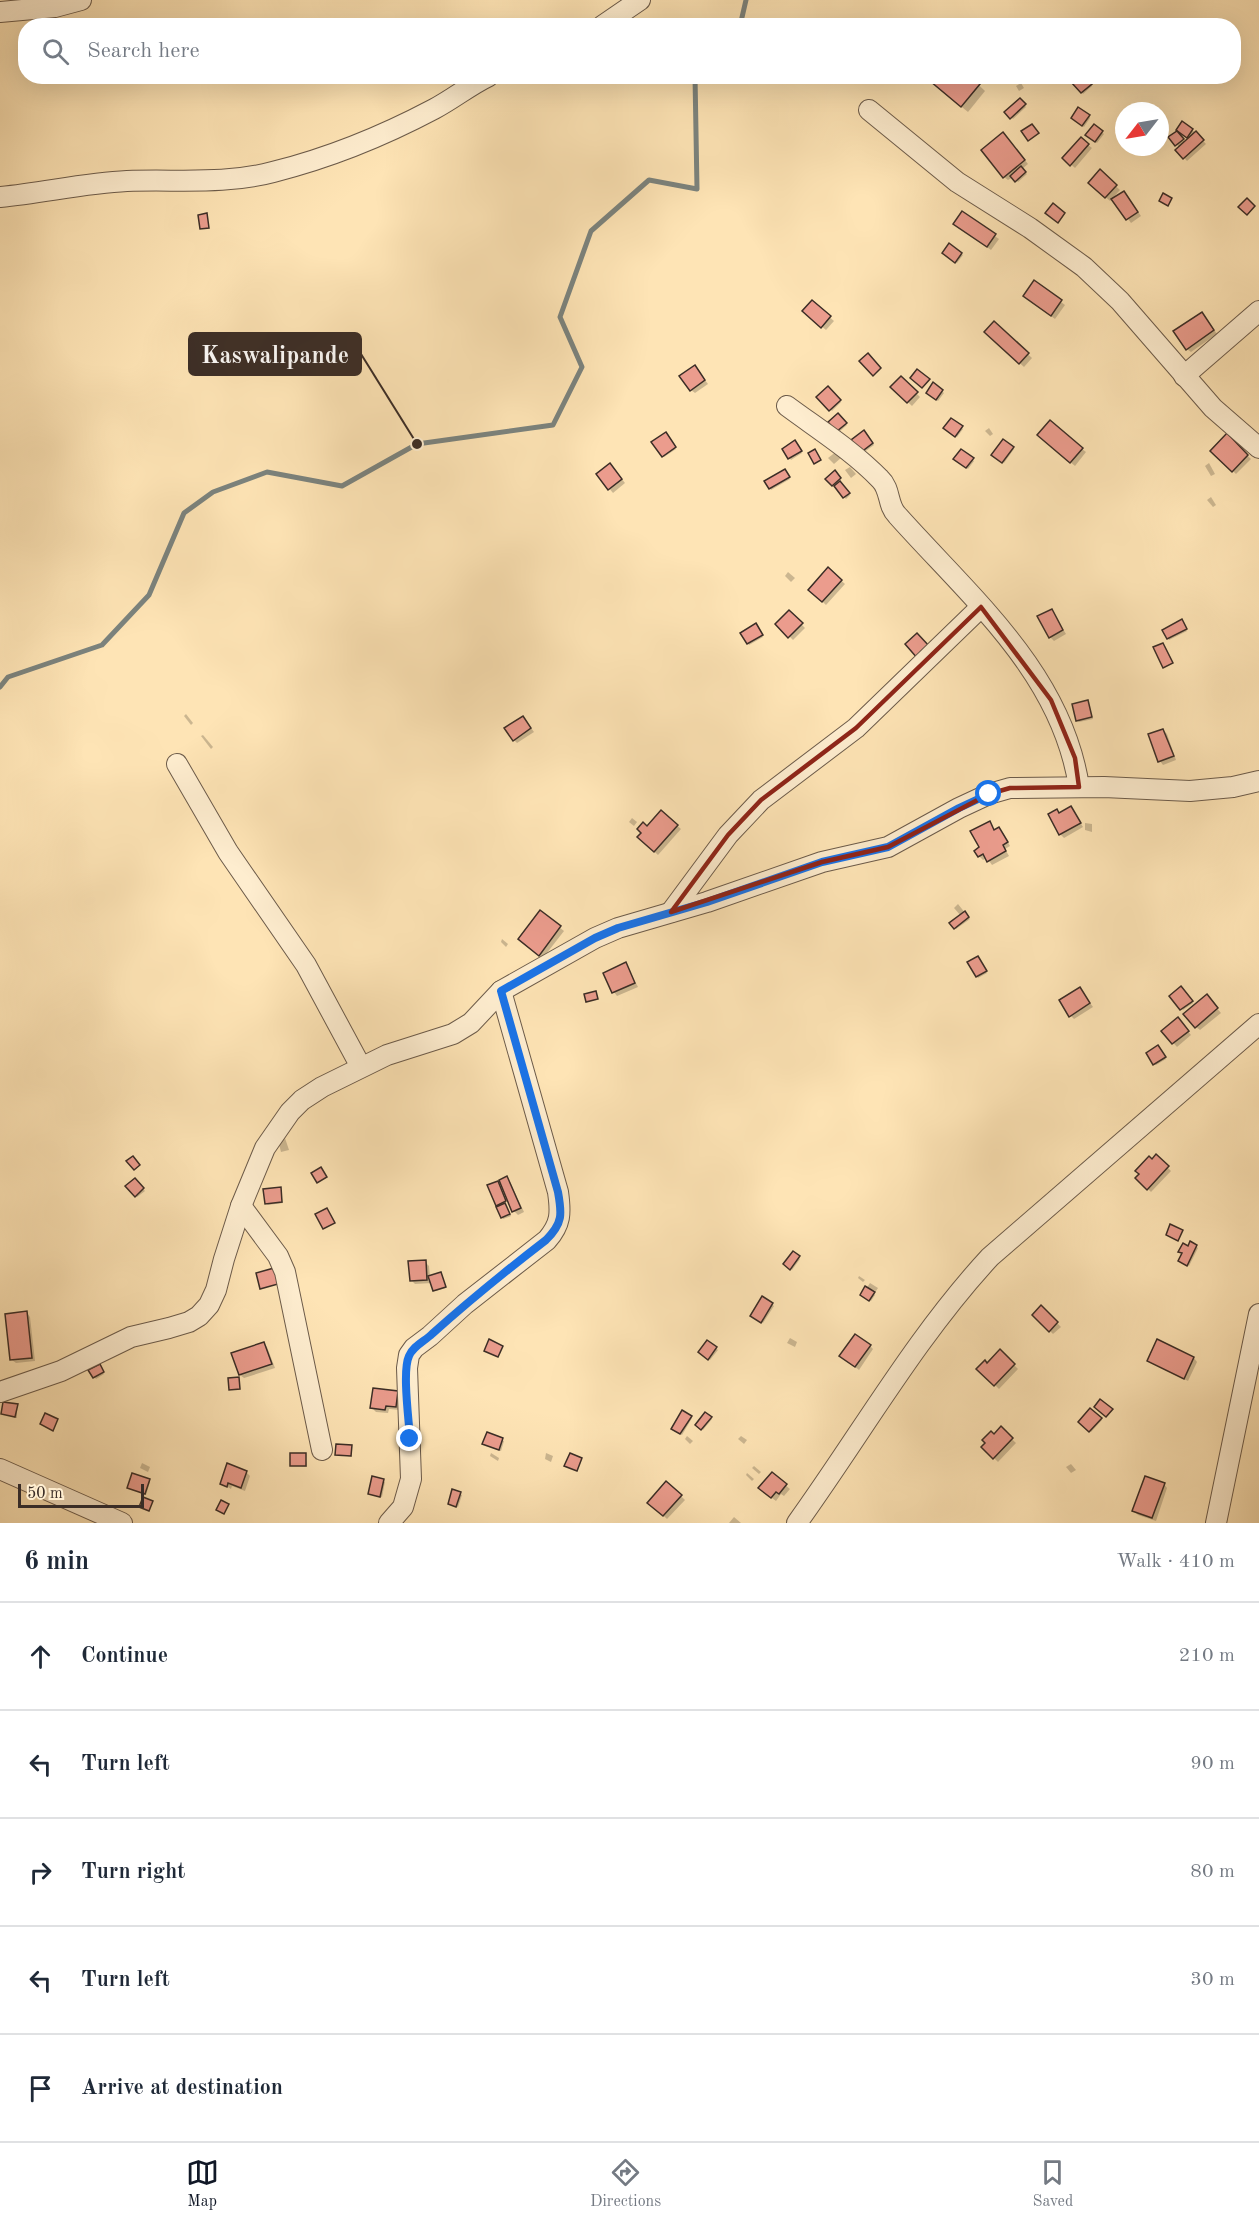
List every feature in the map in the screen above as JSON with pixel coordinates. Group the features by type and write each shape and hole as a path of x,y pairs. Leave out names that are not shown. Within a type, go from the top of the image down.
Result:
{"street":[{"path":"0,12 55,7 81,0"},
{"path":"614,18 640,0"},
{"path":"0,197 97,183 241,180 324,157 399,127 475,84"},
{"path":"869,110 957,182 1030,228 1084,267 1120,301 1213,408 1259,448"},
{"path":"1184,376 1259,311"},
{"path":"787,406 865,465 883,482 895,513 933,552 1036,674 1065,730 1075,758 1079,787"},
{"path":"671,912 728,835 761,800 856,728 981,607"},
{"path":"177,764 228,852 306,965 361,1067"},
{"path":"0,1392 61,1371 131,1337 189,1322 199,1316 209,1305 216,1290 241,1206 265,1148 290,1112 311,1094 361,1067 394,1053 453,1034 471,1023 501,991 601,935 822,862 888,847 959,808 989,794 1010,788 1079,787 1190,791 1233,787 1259,780"},
{"path":"389,1523 403,1507 411,1479 406,1368 409,1355 414,1348 465,1304 546,1240 556,1230 560,1220 558,1192 501,991"},
{"path":"797,1523 917,1347 962,1287 990,1257 1259,1024"},
{"path":"241,1206 268,1242 285,1272 322,1450"},
{"path":"1216,1523 1252,1381 1259,1314"},
{"path":"0,1469 122,1523"}],"highlighted area":[{"path":"981,607 1051,700 1075,758 1079,787 1010,788 989,794 888,847 822,862 671,912 728,835 761,800 856,728"}],"building":[{"path":"934,84 980,84 961,107"},
{"path":"1073,84 1092,84 1081,93"},
{"path":"1020,98 1026,104 1010,119 1004,112"},
{"path":"1078,107 1090,115 1082,126 1071,118"},
{"path":"1182,121 1193,129 1187,138 1176,130"},
{"path":"1032,124 1039,133 1028,141 1021,131"},
{"path":"1094,124 1103,131 1095,142 1085,135"},
{"path":"1177,131 1184,139 1175,146 1169,136"},
{"path":"1196,131 1204,140 1183,159 1175,150"},
{"path":"1003,132 1025,160 1003,178 981,150"},
{"path":"1081,137 1089,144 1070,166 1062,158"},
{"path":"1021,166 1026,172 1015,182 1010,176"},
{"path":"1100,169 1117,185 1105,198 1088,183"},
{"path":"1124,191 1138,212 1126,220 1111,199"},
{"path":"1163,193 1172,198 1168,206 1159,201"},
{"path":"1247,198 1255,206 1247,215 1238,207"},
{"path":"1053,203 1065,213 1058,223 1045,213"},
{"path":"962,211 996,234 987,247 953,224"},
{"path":"207,213 209,228 200,229 198,215"},
{"path":"949,243 962,253 955,263 942,253"},
{"path":"1034,280 1062,300 1051,316 1023,296"},
{"path":"812,300 831,316 821,328 802,311"},
{"path":"1202,312 1214,330 1186,350 1173,331"},
{"path":"994,321 1029,353 1019,364 984,332"},
{"path":"868,353 881,368 873,376 859,361"},
{"path":"695,365 705,380 690,391 679,376"},
{"path":"917,369 930,379 922,388 910,378"},
{"path":"901,376 918,392 907,403 890,387"},
{"path":"933,382 943,390 936,400 926,393"},
{"path":"828,386 841,400 829,411 816,397"},
{"path":"838,413 847,423 836,432 828,422"},
{"path":"951,418 963,426 955,437 943,428"},
{"path":"1050,420 1083,448 1070,463 1037,435"},
{"path":"864,430 873,443 860,453 851,440"},
{"path":"666,432 676,447 662,457 651,442"},
{"path":"1227,433 1248,455 1232,472 1210,451"},
{"path":"1003,439 1014,447 1002,463 991,455"},
{"path":"795,440 802,451 788,459 782,449"},
{"path":"815,449 821,460 814,464 808,453"},
{"path":"961,449 974,458 966,468 953,459"},
{"path":"610,463 622,479 608,490 596,474"},
{"path":"785,469 790,477 769,489 764,481"},
{"path":"835,470 841,478 832,486 825,479"},
{"path":"840,481 850,493 843,498 834,486"},
{"path":"828,567 842,580 822,602 808,590"},
{"path":"1052,609 1063,630 1049,638 1037,616"},
{"path":"789,610 803,623 788,638 775,624"},
{"path":"1182,619 1187,629 1167,639 1162,630"},
{"path":"756,623 763,635 747,644 740,633"},
{"path":"917,633 930,647 918,659 905,644"},
{"path":"1163,643 1173,663 1163,668 1153,647"},
{"path":"1088,700 1092,717 1076,721 1072,704"},
{"path":"523,716 531,728 513,741 504,728"},
{"path":"1163,729 1174,756 1158,762 1148,734"},
{"path":"1071,806 1081,823 1059,835 1048,814 1057,809 1059,813"},
{"path":"661,810 678,825 654,852 637,837 641,833 637,829 643,822 647,826"},
{"path":"990,821 994,830 999,827 1008,842 1003,845 1006,851 987,862 983,854 978,857 974,851 979,847 970,831"},
{"path":"540,910 561,926 539,956 518,939"},
{"path":"965,911 969,917 954,929 949,923"},
{"path":"978,956 987,971 976,977 967,962"},
{"path":"626,962 635,983 612,993 603,973"},
{"path":"1181,986 1193,1001 1180,1010 1169,996"},
{"path":"1080,987 1090,1003 1069,1017 1059,1000"},
{"path":"596,991 598,999 586,1002 584,994"},
{"path":"1207,994 1218,1008 1195,1028 1183,1014"},
{"path":"1178,1017 1189,1031 1172,1044 1161,1031"},
{"path":"1158,1045 1166,1057 1153,1065 1146,1053"},
{"path":"1156,1154 1169,1166 1147,1190 1135,1178 1139,1174 1135,1171 1149,1156 1152,1159"},
{"path":"133,1156 140,1165 134,1170 126,1161"},
{"path":"321,1167 327,1177 317,1183 311,1173"},
{"path":"507,1176 521,1208 512,1212 499,1180"},
{"path":"135,1178 144,1188 135,1197 125,1186"},
{"path":"498,1181 506,1201 496,1206 487,1185"},
{"path":"281,1187 282,1202 265,1204 263,1189"},
{"path":"505,1203 510,1214 501,1218 496,1207"},
{"path":"327,1208 335,1223 323,1229 315,1214"},
{"path":"1170,1224 1183,1230 1178,1241 1166,1235"},
{"path":"1190,1241 1197,1245 1187,1266 1178,1261 1182,1253 1178,1252 1183,1243 1188,1246"},
{"path":"793,1251 800,1256 790,1270 783,1264"},
{"path":"426,1260 427,1280 410,1281 408,1261"},
{"path":"274,1268 278,1284 260,1289 256,1273"},
{"path":"441,1272 446,1287 433,1291 428,1276"},
{"path":"865,1286 875,1292 869,1301 860,1295"},
{"path":"762,1296 773,1303 761,1323 750,1316"},
{"path":"1041,1305 1058,1322 1049,1332 1032,1315"},
{"path":"27,1311 32,1358 10,1360 5,1314"},
{"path":"855,1334 871,1345 855,1367 839,1356"},
{"path":"489,1339 503,1346 498,1357 484,1351"},
{"path":"1157,1339 1194,1357 1184,1379 1147,1361"},
{"path":"707,1340 717,1347 708,1360 698,1352"},
{"path":"264,1342 272,1364 239,1375 231,1353"},
{"path":"1000,1349 1015,1364 994,1386 976,1369 985,1360 987,1363"},
{"path":"100,1364 104,1372 93,1378 88,1370"},
{"path":"239,1377 240,1389 229,1390 228,1378"},
{"path":"373,1388 398,1391 396,1407 386,1406 385,1410 370,1408"},
{"path":"1100,1399 1113,1409 1106,1417 1094,1407"},
{"path":"3,1402 18,1404 15,1417 1,1414"},
{"path":"1090,1408 1102,1418 1089,1432 1078,1422"},
{"path":"682,1410 692,1416 680,1434 671,1429"},
{"path":"705,1412 712,1417 701,1430 695,1425"},
{"path":"45,1413 58,1419 53,1431 40,1424"},
{"path":"1001,1426 1013,1438 993,1459 981,1447 985,1443 982,1440 991,1431 994,1434"},
{"path":"487,1432 503,1438 499,1450 482,1444"},
{"path":"336,1444 352,1445 351,1456 335,1455"},
{"path":"290,1453 306,1453 306,1466 290,1466"},
{"path":"570,1453 582,1458 577,1471 564,1466"},
{"path":"227,1463 247,1471 241,1488 228,1483 227,1487 220,1484"},
{"path":"772,1472 787,1484 779,1494 776,1492 771,1498 758,1488"},
{"path":"132,1473 150,1479 145,1494 127,1488"},
{"path":"372,1476 384,1479 380,1497 368,1494"},
{"path":"1145,1476 1165,1483 1152,1518 1132,1511"},
{"path":"666,1481 682,1495 663,1516 647,1503"},
{"path":"452,1489 461,1492 456,1507 448,1504"},
{"path":"143,1497 153,1501 149,1511 139,1507"},
{"path":"221,1500 229,1504 224,1514 216,1510"}],"waterway":[{"path":"742,18 746,0"},
{"path":"0,687 8,677 102,645 149,595 184,513 213,492 267,472 342,486 417,444 553,425 582,367 560,317 591,231 649,180 697,189 695,84"}],"place":[{"name":"Kaswalipande","path":"417,444"}],"route":[{"path":"410,1439 406,1368 409,1355 414,1348 465,1304 546,1240 556,1230 560,1220 558,1192 501,991 595,938 618,928 707,902 822,862 888,847 989,794"}]}
